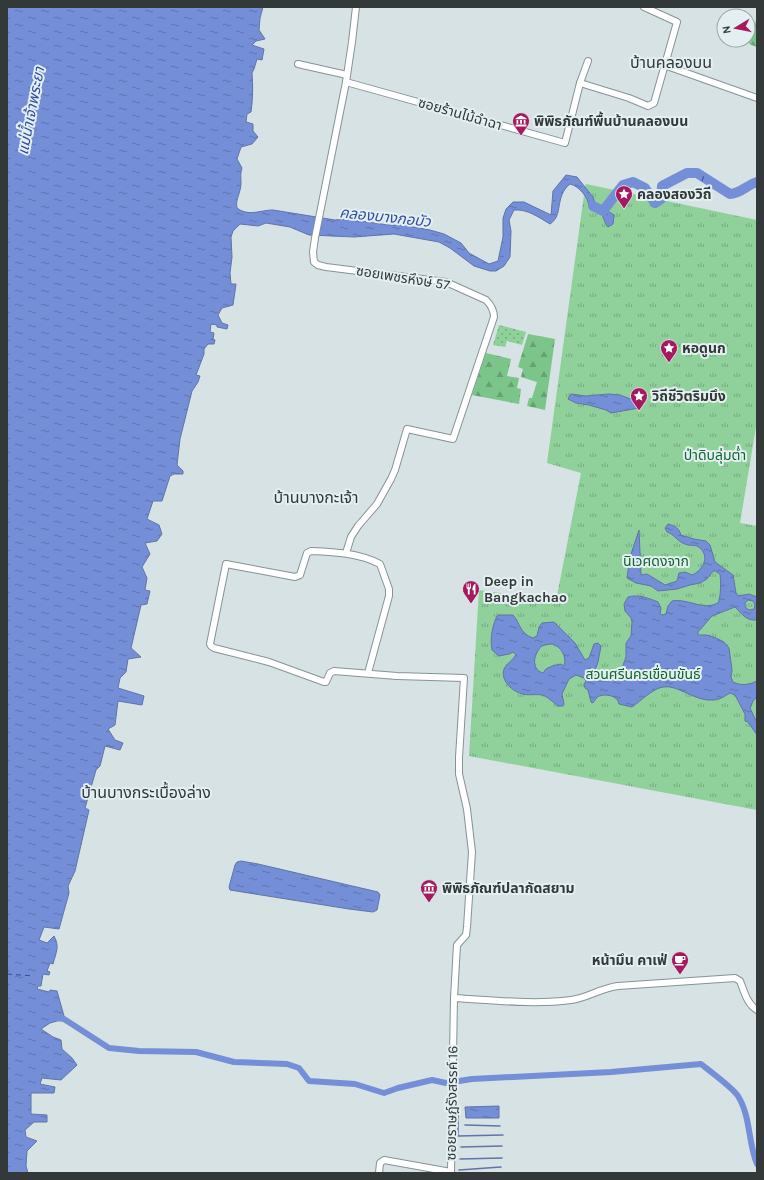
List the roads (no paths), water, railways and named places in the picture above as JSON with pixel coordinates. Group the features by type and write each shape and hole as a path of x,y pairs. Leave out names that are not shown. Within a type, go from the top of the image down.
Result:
{"street":[{"name":"ซอยเพชรหึงษ์ 57","path":"346,553 358,526 377,504 391,479 407,429 453,440 492,325 494,312 491,305 486,300 446,282 318,265 314,262 315,238 346,82 356,7"},
{"path":"588,61 580,83 629,98 648,106 654,103 677,22 644,7"},
{"path":"298,64 347,75"},
{"path":"664,65 757,98"},
{"name":"ซอยร้านไม้ฉำฉา","path":"346,82 564,143 580,83"},
{"path":"311,551 346,553 380,564 389,589 387,604 368,674 334,671 330,673 326,682 324,682 270,662 211,646 210,644 226,564 295,578 300,575 307,553 311,551"},
{"name":"ซอยราษฎ์รังสรรค์ 16","path":"368,674 464,678 459,774 467,809 472,852 466,935 457,945 454,998 451,1172 384,1160 380,1163 379,1173"},
{"path":"454,998 541,1002 578,998 610,987 618,986 735,978 740,981 748,1000 757,1010"}],"water":[{"name":"แม่น้ำเจ้าพระยา","path":"7,7 263,7 259,30 265,39 256,41 252,45 264,49 262,60 257,59 252,73 252,107 251,112 247,114 246,122 253,124 253,131 258,137 252,144 241,147 237,159 242,168 241,187 237,199 237,208 241,211 250,213 273,210 335,220 347,219 388,225 402,225 430,230 444,234 461,243 469,253 489,264 498,261 503,237 503,218 506,209 513,202 524,202 551,215 553,191 566,175 577,177 593,197 595,203 614,215 613,224 608,227 601,212 589,207 583,193 577,187 570,184 562,194 557,216 550,224 528,212 514,210 509,220 511,231 510,257 504,266 496,271 490,271 474,266 450,248 439,242 394,234 354,237 309,235 290,227 266,223 258,226 240,224 233,231 231,237 232,257 230,273 231,284 236,284 233,305 222,308 218,315 222,323 228,325 227,329 211,324 210,332 214,333 214,344 208,344 204,349 204,354 196,375 200,376 192,391 180,439 177,465 183,471 183,474 174,474 170,476 162,501 153,501 147,519 159,525 162,534 157,541 145,543 150,554 142,567 147,578 145,590 150,591 147,604 141,605 131,648 141,657 128,659 126,672 120,678 118,688 144,696 142,705 118,701 115,725 108,729 115,740 123,743 120,750 105,746 100,766 96,770 85,808 89,810 75,871 68,886 69,893 59,929 44,927 39,940 47,943 54,936 57,947 53,964 50,963 47,971 50,972 49,975 43,974 41,986 38,986 37,989 49,992 50,990 57,991 64,1016 64,1019 50,1023 41,1029 53,1037 61,1040 62,1049 77,1065 61,1080 42,1078 40,1084 55,1087 54,1093 31,1093 31,1114 47,1115 47,1122 34,1122 25,1130 26,1137 37,1141 27,1151 26,1166 28,1173 7,1173"},
{"path":"571,394 586,396 609,394 620,395 643,406 611,413 589,405 576,403 568,399"},
{"path":"668,524 678,529 681,535 706,541 710,545 715,562 733,575 736,593 738,596 749,594 757,597 757,620 747,618 735,607 712,616 698,632 698,635 707,635 716,638 724,642 729,648 732,670 731,677 733,682 745,684 757,681 757,697 753,701 750,708 757,723 757,735 748,722 745,721 745,714 735,695 730,693 722,698 707,700 674,688 663,687 651,692 632,707 619,704 616,699 607,695 597,697 593,703 591,702 588,690 585,688 584,684 586,681 584,678 576,675 569,679 562,694 563,706 558,706 543,695 526,695 515,691 508,685 504,678 504,669 516,655 513,652 499,656 492,650 491,637 495,620 499,615 513,615 525,634 533,638 537,636 539,627 542,623 554,622 575,643 585,660 589,658 594,644 598,643 601,646 598,662 593,676 594,680 606,681 618,679 626,657 626,643 631,636 632,622 631,618 625,611 624,604 628,597 639,596 658,602 661,608 660,614 663,615 666,614 668,606 672,601 684,601 706,606 718,603 721,585 720,574 715,571 713,571 707,579 700,583 677,589 658,591 651,586 636,583 627,578 630,557 639,530 641,575 647,574 665,585 677,581 679,573 685,572 692,575 703,566 705,557 701,549 697,546 683,543 667,532 665,528","holes":["748,600 753,601 755,604 754,609 749,610 745,607 745,603","552,644 561,649 565,663 564,666 561,664 552,666 546,669 543,673 536,668 535,657 542,646"]},
{"path":"241,861 378,892 380,895 377,910 373,912 349,909 230,890 229,887 235,865 237,862"},
{"path":"499,1106 499,1118 466,1118 465,1107"}],"waterway":[{"name":"คลองบางกอบัว","path":"593,206 603,211 623,185 633,182 645,188 655,203 661,199 662,186 687,173 697,173 730,194 737,193 757,182"},
{"path":"56,1018 64,1019 109,1048 139,1051 196,1052 234,1062 287,1064 299,1068 309,1081 355,1084 384,1093 432,1080 446,1083 472,1079 611,1072 701,1064 726,1084 738,1096 745,1113 757,1164"},
{"path":"458,1110 458,1136 503,1135"},
{"path":"465,1125 500,1126"},
{"path":"461,1147 502,1146"},
{"path":"460,1159 502,1158"},
{"path":"459,1170 501,1167"}],"place":[{"name":"พิพิธภัณฑ์พื้นบ้านคลองบน","path":"521,136"},
{"name":"คลองสองวิถี","path":"624,209"},
{"name":"หอดูนก","path":"669,363"},
{"name":"วิถีชีวิตริมบึง","path":"639,411"},
{"name":"Deep in Bangkachao","path":"471,604"},
{"name":"พิพิธภัณฑ์ปลากัดสยาม","path":"429,903"},
{"name":"หน้ามึน คาเฟ่","path":"680,975"}],"district":[{"name":"บ้านคลองบน","path":"671,62"},
{"name":"บ้านบางกะเจ้า","path":"316,497"},
{"name":"บ้านบางกระเบื้องล่าง","path":"146,792"}],"park label":[{"name":"ป่าดิบลุ่มต่ำ","path":"715,455"},
{"name":"นิเวศดงจาก","path":"656,561"},
{"name":"สวนศรีนครเขื่อนขันธ์","path":"643,674"}]}
